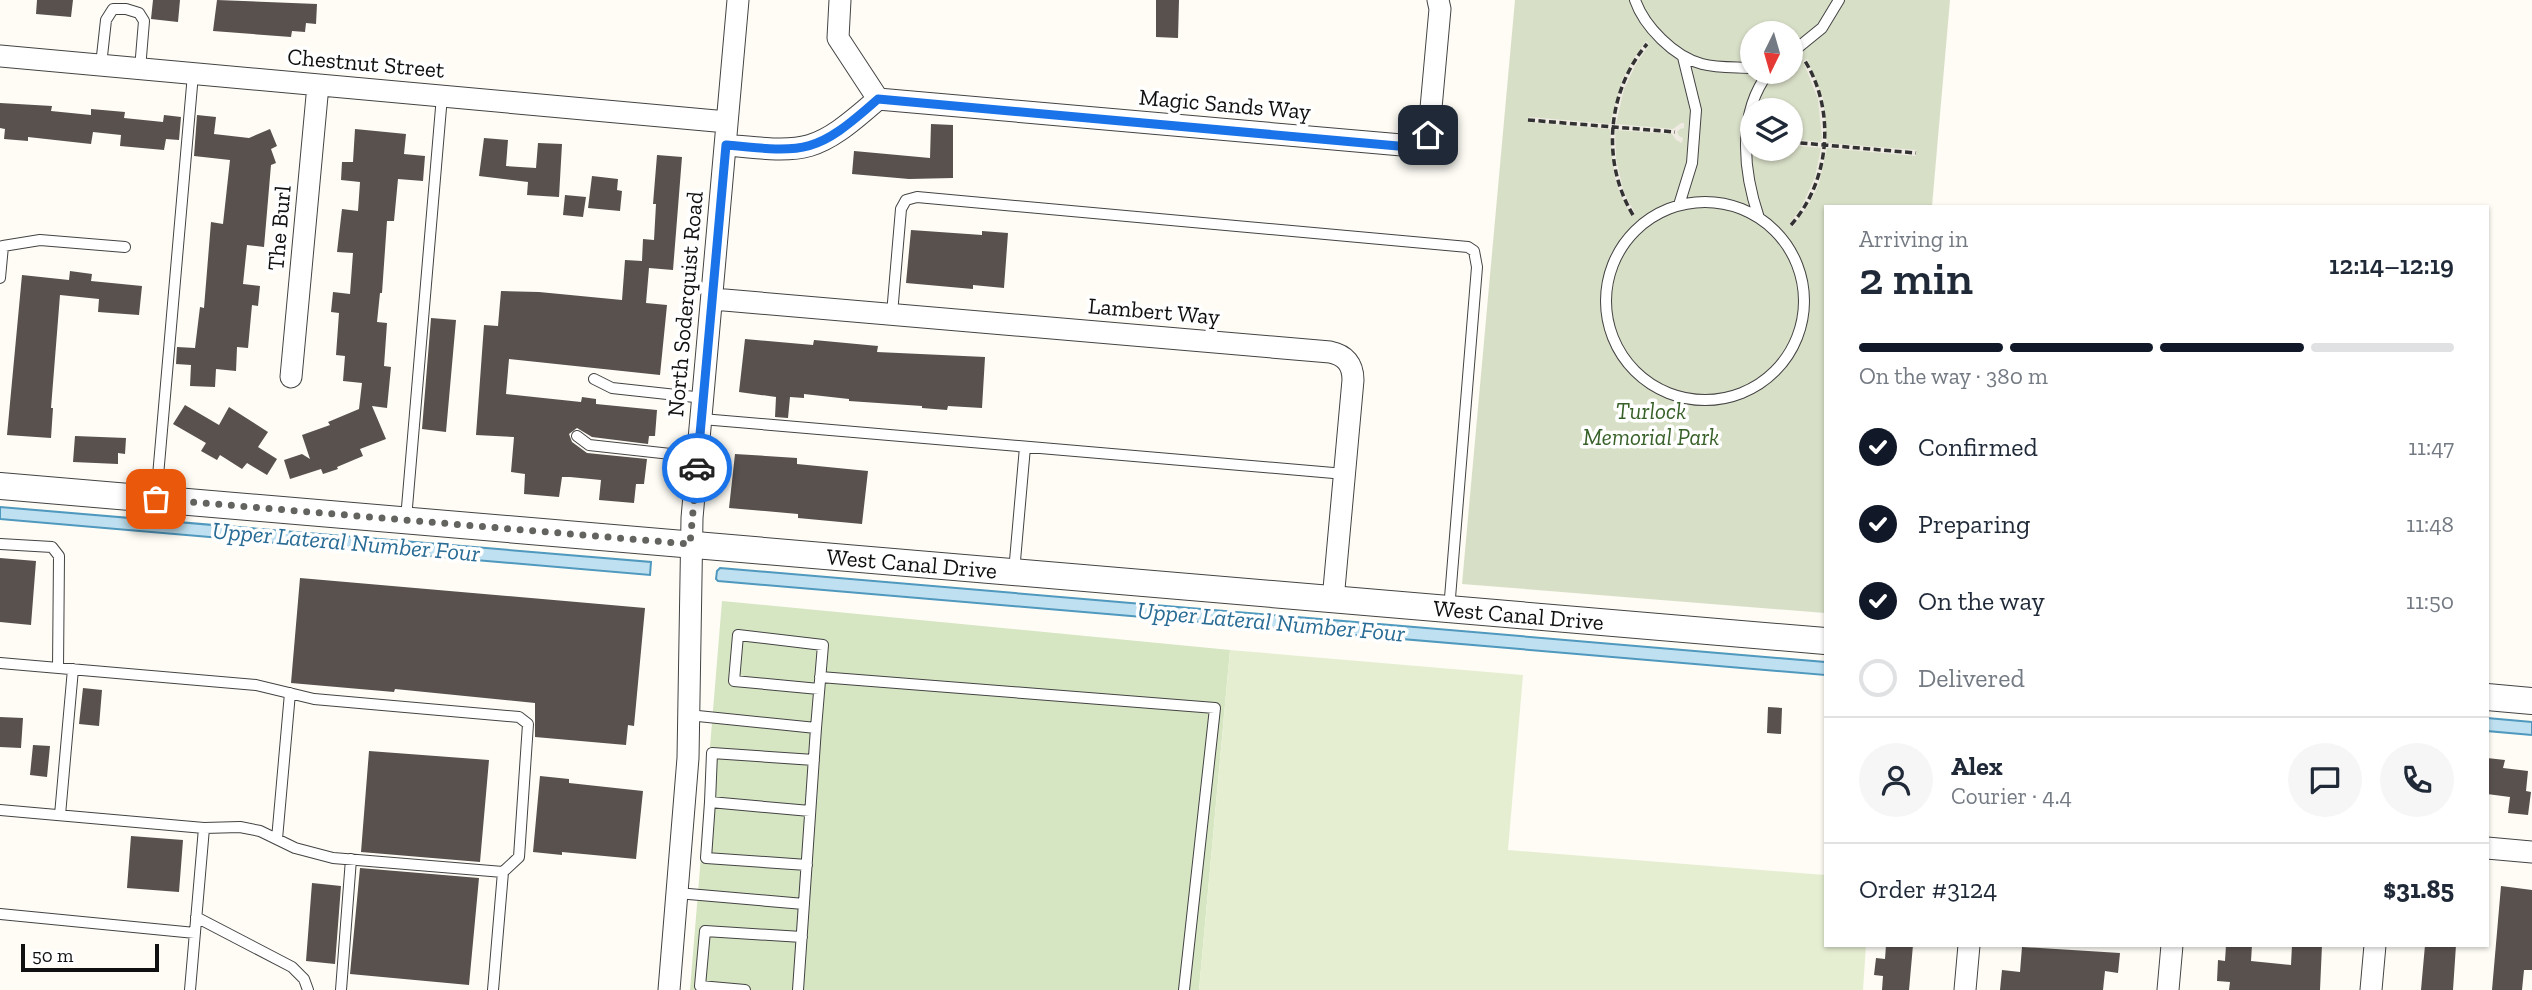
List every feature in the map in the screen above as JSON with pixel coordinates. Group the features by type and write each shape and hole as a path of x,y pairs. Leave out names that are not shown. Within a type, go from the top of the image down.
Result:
{"street":[{"name":"North Soderquist Road","path":"669,990 686,797 690,544 738,0"},
{"path":"726,145 788,150 816,145 837,134 878,99 838,38 839,0"},
{"name":"Magic Sands Way","path":"878,99 1413,146 1422,142 1429,130 1440,9 1438,0"},
{"name":"Chestnut Street","path":"0,57 727,121"},
{"name":"The Burl","path":"291,377 318,85"},
{"name":"Lambert Way","path":"713,299 1336,353 1349,362 1353,375 1333,600"},
{"name":"West Canal Drive","path":"0,486 1824,641"},
{"path":"2489,697 2532,701"},
{"path":"2489,848 2532,852"},
{"path":"1965,990 1969,947"},
{"path":"2168,990 2172,947"},
{"path":"2371,990 2375,947"}],"lane":[{"path":"1635,0 1639,10 1657,33 1683,57 1702,64 1740,67"},
{"path":"1803,44 1822,29 1839,0"},
{"path":"101,65 106,20 113,9 126,9 139,13 144,21 140,69"},
{"path":"1679,205 1692,163 1696,110 1683,57"},
{"path":"156,499 193,74"},
{"path":"1759,218 1746,170 1745,135 1761,84"},
{"path":"405,521 442,96"},
{"path":"892,314 901,209 906,200 917,197 1468,247 1474,251 1477,267 1449,610"},
{"path":"1700,202 1721,204 1741,209 1759,218 1781,237 1796,261 1804,290 1803,318 1794,346 1777,370 1754,388 1727,398 1698,401 1669,394 1644,380 1623,359 1611,333 1605,304 1609,275 1620,248 1642,225 1679,205 1700,202"},
{"path":"0,278 4,246 40,240 125,247"},
{"path":"594,379 612,388 703,408 1025,447 1345,474"},
{"path":"577,436 589,445 698,457"},
{"path":"1014,572 1025,447"},
{"path":"0,544 52,547 59,556 58,668"},
{"path":"797,990 802,937 810,811 817,728 820,683 823,645 738,635 734,681 820,683 1215,708 1184,990"},
{"path":"0,663 256,685 314,699 520,717 528,724 519,857 503,872 493,990"},
{"path":"60,815 73,669"},
{"path":"277,839 290,693"},
{"path":"688,715 817,728"},
{"path":"807,865 706,858 712,753 814,760"},
{"path":"710,802 810,811"},
{"path":"0,810 204,828 240,827 260,831 314,854 503,872"},
{"path":"190,990 204,828"},
{"path":"341,990 351,859"},
{"path":"677,893 804,904"},
{"path":"0,914 195,933"},
{"path":"196,917 292,967 304,979 307,990"},
{"path":"745,990 700,986 705,931 802,937"}],"path":[{"path":"1633,215 1616,172 1612,149 1613,127 1618,99 1626,78 1648,43"},
{"path":"1791,225 1804,208 1816,184 1824,145 1825,128 1821,100 1813,74 1805,60"},
{"path":"1528,120 1675,132"},
{"path":"1675,132 1679,126"},
{"path":"1675,132 1677,138"},
{"path":"1803,143 1916,153"}],"green space":[{"name":"Turlock Memorial Park","path":"1515,0 1950,0 1932,205 1824,205 1824,613 1462,584"},
{"path":"722,601 1230,650 1199,990 690,990"},
{"path":"1230,650 1523,675 1508,850 1824,875 1824,947 1866,947 1863,990 1199,990"}],"shaded area":[{"path":"1646,41 1649,45 1624,89 1616,124 1673,129 1684,123 1684,128 1677,132 1683,138 1682,143 1672,134 1615,130 1616,159 1624,193 1635,213 1632,216 1620,194 1614,174 1610,129 1528,122 1529,117 1610,124 1622,80"},
{"path":"1807,59 1823,98 1827,143 1916,150 1916,156 1827,148 1819,184 1793,227 1789,224 1801,208 1815,177 1821,148 1803,146 1803,140 1821,142 1822,138 1818,99 1803,61"}],"water":[{"name":"Upper Lateral Number Four","path":"0,507 651,562 650,575 0,519"},
{"name":"Upper Lateral Number Four","path":"720,568 1824,662 1824,675 718,581 717,571"},
{"path":"2489,718 2532,722 2532,735 2489,731"}],"building":[{"path":"37,0 73,0 71,17 36,14"},
{"path":"153,0 180,0 178,22 151,19"},
{"path":"217,0 317,4 316,24 306,23 305,32 292,31 291,37 213,31"},
{"path":"1156,0 1179,0 1178,38 1156,37"},
{"path":"0,103 52,106 51,111 91,115 91,109 125,112 124,118 163,122 164,115 181,117 179,140 166,139 164,150 120,146 121,135 93,132 91,144 28,137 28,141 4,139 5,129 0,128"},
{"path":"197,115 216,117 214,134 249,138 270,129 277,146 271,149 276,163 271,165 264,247 247,245 243,284 260,286 258,306 252,305 248,348 237,347 236,371 216,369 215,387 190,386 191,365 176,364 177,347 195,348 200,307 204,308 211,222 223,224 230,160 194,156"},
{"path":"931,124 953,125 953,178 909,179 852,174 854,151 930,158"},
{"path":"355,129 406,134 404,154 425,156 423,181 398,179 394,221 387,221 382,293 377,322 387,323 384,366 391,367 387,408 372,406 386,439 360,449 363,456 337,467 338,469 323,474 321,469 290,479 284,460 302,454 310,459 302,435 330,425 328,422 359,409 362,383 343,381 345,356 336,355 339,313 331,312 333,292 350,294 353,253 337,252 342,209 358,211 360,182 341,180 342,162 353,162"},
{"path":"484,138 508,140 506,166 536,168 538,143 562,144 559,197 527,195 528,182 479,176"},
{"path":"657,155 682,157 673,270 649,268 646,303 667,305 660,375 509,359 506,394 581,402 582,397 596,399 596,404 657,410 655,436 649,436 648,444 592,437 577,428 569,434 572,442 587,453 647,459 644,484 636,484 634,503 599,500 601,480 570,477 562,477 559,497 524,494 525,474 511,472 514,437 476,435 484,325 498,326 501,291 622,300 625,260 642,261 643,239 654,240 656,204 653,204"},
{"path":"592,176 618,179 617,190 622,191 620,211 588,208"},
{"path":"565,195 586,197 583,217 563,215"},
{"path":"911,230 982,235 982,231 1008,233 1004,288 973,285 973,289 906,283"},
{"path":"70,271 92,274 91,281 142,286 139,315 98,312 99,299 60,295 51,438 7,435 22,275 69,280"},
{"path":"431,318 456,320 446,432 422,429"},
{"path":"745,339 813,345 814,340 878,346 877,352 985,357 982,408 948,406 947,410 804,394 804,398 790,397 788,418 775,417 776,397 739,392"},
{"path":"185,405 219,425 229,407 268,432 258,447 277,459 267,475 247,463 242,469 220,455 217,460 201,451 206,443 173,424"},
{"path":"75,436 126,438 125,454 118,453 118,464 73,462"},
{"path":"735,454 797,458 797,464 868,471 862,524 798,518 798,514 729,508"},
{"path":"0,558 36,561 31,625 0,622"},
{"path":"300,578 645,608 634,726 628,725 626,745 535,737 535,703 395,689 394,692 291,683"},
{"path":"83,688 102,690 99,726 79,724"},
{"path":"1768,707 1782,708 1781,734 1767,733"},
{"path":"0,717 23,718 21,748 0,747"},
{"path":"33,745 50,746 47,777 30,775"},
{"path":"369,751 489,760 480,862 361,852"},
{"path":"2489,758 2505,760 2503,768 2528,771 2526,791 2531,792 2528,815 2508,813 2510,797 2489,794"},
{"path":"540,776 569,779 569,783 643,791 636,859 533,852"},
{"path":"131,836 183,840 179,892 127,888"},
{"path":"360,868 479,878 469,985 350,974"},
{"path":"312,883 341,886 335,964 306,961"},
{"path":"2501,886 2532,890 2532,970 2524,970 2522,990 2492,990"},
{"path":"1886,947 1913,947 1909,990 1882,990 1883,976 1874,975 1876,958 1885,959"},
{"path":"2022,947 2120,953 2118,973 2105,971 2103,990 2000,990 2002,970 2020,972"},
{"path":"2226,947 2252,947 2251,961 2291,965 2292,947 2322,947 2320,990 2229,990 2230,982 2217,981 2218,960 2225,961"},
{"path":"2425,947 2456,947 2453,990 2421,990"}],"way so far":[{"path":"156,499 690,544 697,468"}],"route":[{"path":"697,468 726,145 788,150 816,145 837,134 878,99 1409,147 1422,142 1428,135"}]}
